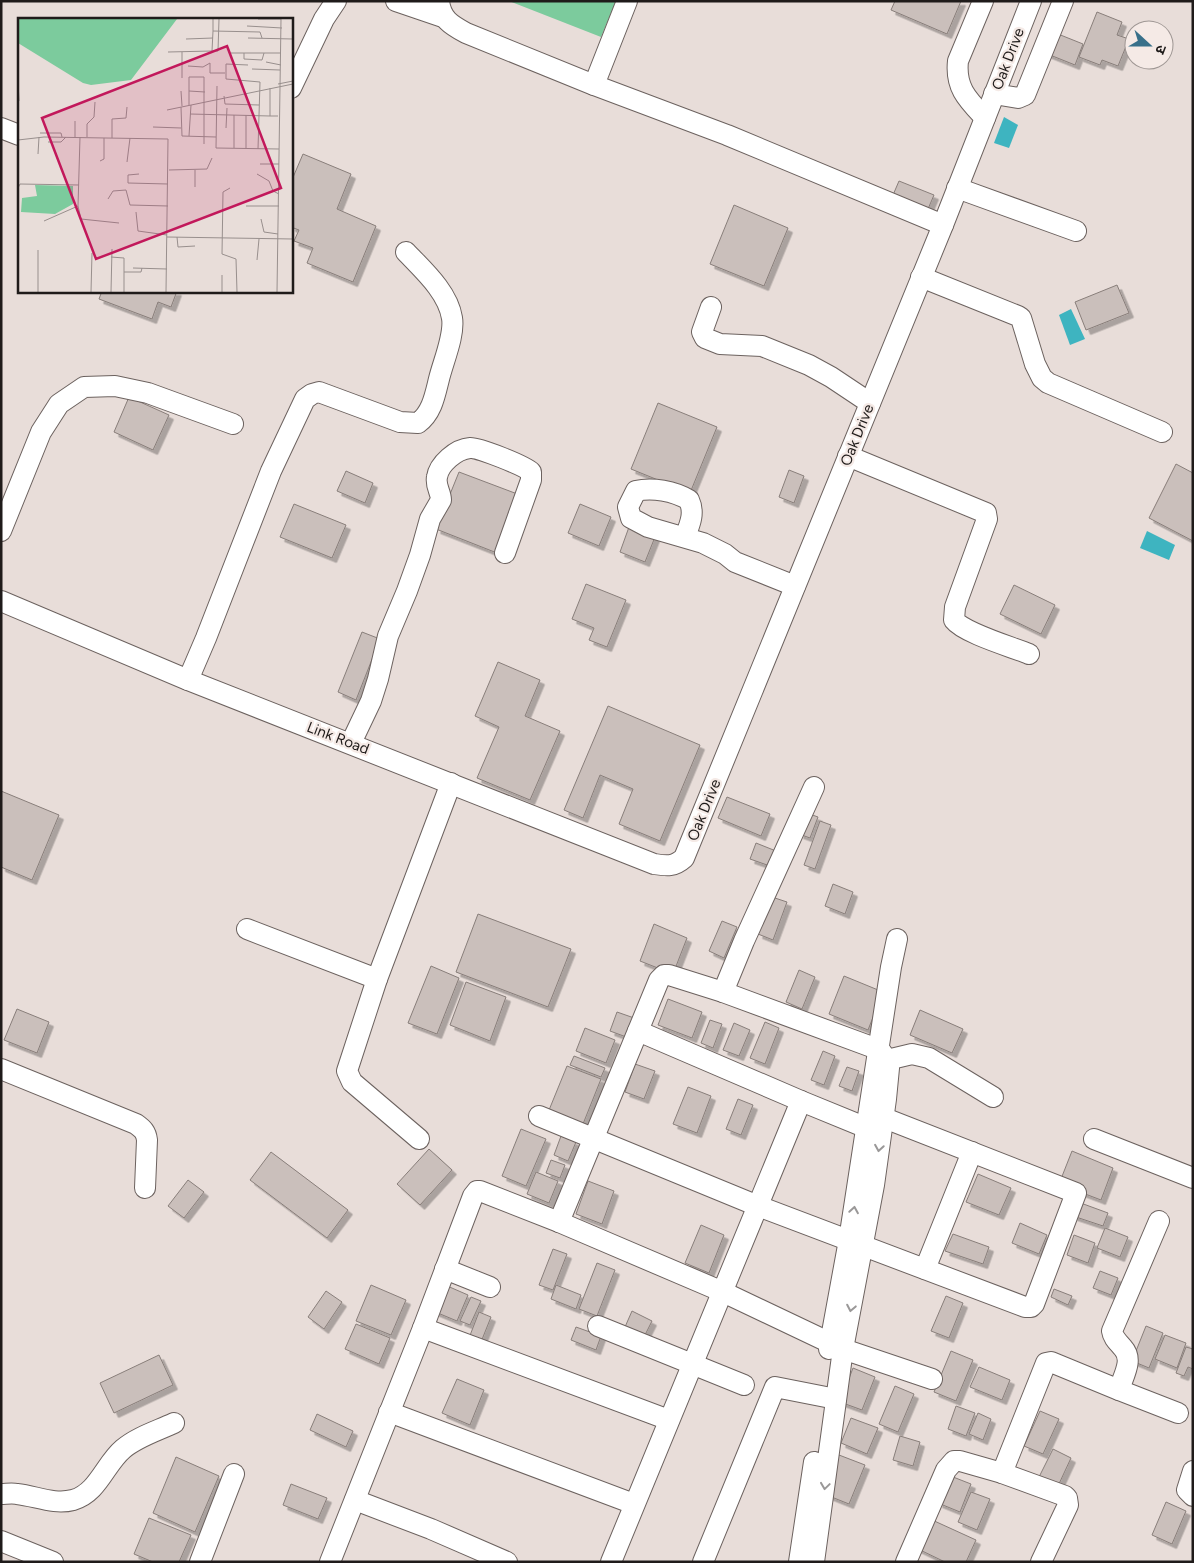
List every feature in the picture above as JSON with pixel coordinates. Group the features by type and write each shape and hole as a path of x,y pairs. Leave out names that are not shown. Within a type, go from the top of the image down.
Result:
{"street":[{"path":"292,86 324,20 336,1"},
{"path":"396,1 441,9 451,25 466,33 594,85 727,135 943,225"},
{"path":"594,85 627,1"},
{"path":"983,1 958,61 957,71 961,90 985,118"},
{"name":"Oak Drive","path":"677,864 684,858 943,225 1031,1"},
{"path":"994,94 1018,98 1025,95 1063,1"},
{"path":"1,128 18,135"},
{"path":"957,188 1076,231"},
{"path":"188,680 271,471 305,398 319,392 400,422 418,423 426,418 432,405 450,339 452,318 448,304 439,290 424,270 406,252"},
{"path":"921,277 1021,318 1039,374 1048,383 1162,432"},
{"path":"710,307 702,332 705,338 710,341 730,346 769,348 821,371 870,403"},
{"path":"1,530 41,432 59,404 84,387 116,386 148,394 233,424"},
{"path":"351,744 378,679 388,636 417,562 430,519 441,500 436,482 439,470 451,457 468,448 474,448 502,458 531,472 532,480 505,553"},
{"path":"848,456 986,513 987,519 955,607 954,620 968,631 1029,654"},
{"path":"685,536 710,546 742,566 795,586"},
{"name":"Link Road","path":"1,601 188,680 451,782 654,864 667,866 677,864"},
{"path":"419,1139 352,1082 347,1071 377,979 451,782"},
{"path":"723,992 814,787"},
{"path":"247,928 377,979"},
{"path":"814,1562 836,1347 856,1243 873,1119 889,1068 883,1055 891,967 897,939"},
{"path":"559,1222 659,980 664,975 723,992 883,1055 912,1054 930,1058 993,1097"},
{"path":"539,1116 758,1206 1024,1307 1031,1307 1034,1304 1076,1194 972,1152 873,1119 801,1101 638,1031"},
{"path":"1,1069 143,1128 147,1140 145,1188"},
{"path":"611,1562 801,1101"},
{"path":"1094,1139 1193,1178"},
{"path":"925,1269 972,1152"},
{"path":"330,1562 473,1196 477,1191 559,1222 723,1292 836,1347 932,1380"},
{"path":"1119,1390 1129,1358 1126,1351 1113,1336 1112,1331 1159,1221"},
{"path":"445,1269 490,1287"},
{"path":"598,1326 744,1385"},
{"path":"423,1328 669,1420"},
{"path":"1002,1473 1046,1363 1051,1362 1178,1413"},
{"path":"704,1562 774,1387 830,1398"},
{"path":"799,1562 830,1398"},
{"path":"389,1412 634,1504"},
{"path":"1,1494 16,1494 60,1502 74,1500 86,1494 94,1486 114,1457 129,1444 174,1423"},
{"path":"906,1562 934,1495 950,1464 960,1460 1002,1473 1067,1498 1068,1505 1041,1562"},
{"path":"1193,1471 1187,1490 1193,1496"},
{"path":"200,1562 234,1474"},
{"path":"355,1500 431,1529 507,1562"},
{"path":"8,1550 53,1562"}],"green space":[{"path":"509,1 616,1 601,37"}],"water":[{"path":"1004,117 1018,125 1009,148 994,143"},
{"path":"1071,309 1085,339 1070,345 1059,315"},
{"path":"1147,531 1175,545 1169,560 1140,548"}],"building":[{"path":"895,1 961,1 947,34 891,10"},
{"path":"1097,12 1122,22 1117,35 1124,37 1124,51 1118,66 1102,60 1100,65 1079,57"},
{"path":"1053,32 1083,44 1075,65 1045,53"},
{"path":"303,154 351,174 337,209 376,226 353,282 307,263 313,248 294,241 299,230 292,227 292,180"},
{"path":"899,181 934,195 928,209 893,195"},
{"path":"734,205 788,228 764,286 710,264"},
{"path":"1117,285 1129,313 1086,330 1075,302"},
{"path":"102,292 177,292 171,307 158,302 152,319 99,299"},
{"path":"129,397 169,415 153,450 114,432"},
{"path":"658,403 717,427 690,493 631,469"},
{"path":"1176,464 1193,473 1193,541 1149,518"},
{"path":"789,470 804,476 794,503 779,497"},
{"path":"346,471 373,483 365,503 337,491"},
{"path":"459,472 520,495 497,553 436,529"},
{"path":"294,504 346,525 332,558 280,537"},
{"path":"580,504 611,517 599,546 568,533"},
{"path":"629,527 655,537 645,562 620,552"},
{"path":"586,584 626,600 607,647 589,640 594,628 572,619"},
{"path":"1014,585 1055,605 1041,634 1000,614"},
{"path":"362,632 380,639 356,700 338,692"},
{"path":"498,662 540,680 525,716 560,731 530,800 477,778 499,727 475,716"},
{"path":"608,706 700,745 660,841 619,824 633,789 600,775 583,818 564,810"},
{"path":"1,791 59,815 32,880 1,867"},
{"path":"727,797 770,814 761,836 718,818"},
{"path":"807,813 818,817 810,838 799,834"},
{"path":"820,821 831,825 815,869 804,865"},
{"path":"756,843 776,851 770,866 750,859"},
{"path":"833,884 853,892 845,914 825,906"},
{"path":"772,897 787,902 773,940 758,934"},
{"path":"478,914 571,949 548,1007 456,972"},
{"path":"722,921 737,927 724,958 709,951"},
{"path":"654,924 687,938 673,974 640,961"},
{"path":"431,966 459,978 437,1034 408,1023"},
{"path":"799,970 815,977 802,1009 786,1002"},
{"path":"844,976 883,992 868,1030 829,1014"},
{"path":"466,982 506,997 490,1041 450,1025"},
{"path":"668,999 702,1012 692,1038 658,1025"},
{"path":"17,1009 49,1022 37,1053 4,1040"},
{"path":"920,1010 963,1029 952,1053 910,1035"},
{"path":"617,1012 637,1019 629,1038 610,1031"},
{"path":"710,1020 722,1024 713,1048 701,1043"},
{"path":"765,1022 779,1028 765,1064 750,1058"},
{"path":"734,1023 750,1030 739,1056 723,1050"},
{"path":"585,1028 615,1040 606,1063 576,1051"},
{"path":"823,1051 835,1056 824,1085 811,1080"},
{"path":"574,1056 605,1068 601,1077 570,1065"},
{"path":"635,1064 655,1071 644,1099 625,1092"},
{"path":"567,1066 601,1079 581,1129 547,1115"},
{"path":"847,1067 859,1071 852,1091 839,1086"},
{"path":"688,1087 711,1096 697,1133 673,1124"},
{"path":"738,1099 753,1105 741,1135 726,1129"},
{"path":"521,1129 546,1139 526,1186 502,1176"},
{"path":"561,1136 576,1142 568,1161 554,1155"},
{"path":"429,1149 452,1170 420,1205 397,1184"},
{"path":"1072,1151 1113,1168 1101,1200 1059,1184"},
{"path":"271,1152 348,1210 327,1238 250,1180"},
{"path":"551,1160 565,1165 560,1178 546,1173"},
{"path":"536,1172 558,1181 549,1203 527,1194"},
{"path":"978,1174 1011,1188 999,1215 966,1202"},
{"path":"188,1180 204,1192 184,1218 168,1206"},
{"path":"588,1181 614,1191 602,1224 576,1214"},
{"path":"1078,1202 1108,1213 1103,1226 1073,1216"},
{"path":"1020,1223 1047,1235 1039,1254 1012,1243"},
{"path":"701,1225 724,1235 709,1273 685,1263"},
{"path":"1105,1228 1128,1237 1120,1257 1097,1248"},
{"path":"953,1234 989,1247 983,1264 945,1251"},
{"path":"1074,1235 1095,1243 1088,1263 1067,1255"},
{"path":"553,1249 567,1254 553,1290 539,1285"},
{"path":"597,1263 615,1270 597,1316 579,1309"},
{"path":"1100,1271 1118,1278 1111,1295 1093,1288"},
{"path":"371,1285 406,1300 391,1335 356,1321"},
{"path":"445,1285 468,1295 457,1321 433,1311"},
{"path":"556,1285 581,1295 576,1309 551,1299"},
{"path":"1054,1289 1072,1296 1068,1305 1051,1297"},
{"path":"326,1291 342,1302 324,1329 308,1317"},
{"path":"946,1296 963,1303 949,1338 931,1331"},
{"path":"471,1297 481,1301 470,1325 460,1321"},
{"path":"632,1311 652,1321 644,1337 625,1327"},
{"path":"479,1312 491,1317 481,1342 469,1338"},
{"path":"356,1324 390,1338 379,1364 345,1349"},
{"path":"1146,1326 1163,1333 1149,1368 1132,1361"},
{"path":"576,1327 601,1336 596,1350 571,1340"},
{"path":"1165,1335 1186,1343 1177,1368 1155,1359"},
{"path":"1186,1347 1193,1349 1193,1369 1188,1367 1184,1376 1176,1373"},
{"path":"951,1351 973,1360 956,1401 934,1392"},
{"path":"159,1355 173,1385 114,1413 100,1383"},
{"path":"979,1367 1010,1380 1002,1400 970,1387"},
{"path":"853,1368 875,1377 862,1410 840,1402"},
{"path":"457,1379 484,1390 470,1425 442,1413"},
{"path":"895,1386 914,1394 898,1432 879,1424"},
{"path":"956,1406 975,1413 966,1436 948,1429"},
{"path":"1040,1411 1059,1419 1043,1454 1024,1446"},
{"path":"978,1413 991,1419 983,1440 969,1434"},
{"path":"317,1414 353,1431 346,1447 310,1430"},
{"path":"851,1418 878,1428 867,1454 841,1443"},
{"path":"900,1436 920,1442 913,1466 893,1460"},
{"path":"1053,1449 1071,1458 1058,1486 1039,1477"},
{"path":"839,1455 865,1465 849,1504 824,1494"},
{"path":"176,1457 219,1476 195,1532 153,1513"},
{"path":"948,1475 971,1484 960,1512 938,1503"},
{"path":"291,1484 327,1498 318,1519 283,1505"},
{"path":"971,1492 990,1499 977,1530 958,1522"},
{"path":"1166,1502 1186,1511 1172,1544 1152,1535"},
{"path":"149,1518 191,1535 179,1562 153,1562 134,1554"},
{"path":"930,1519 976,1540 966,1562 945,1562 916,1548"}]}
